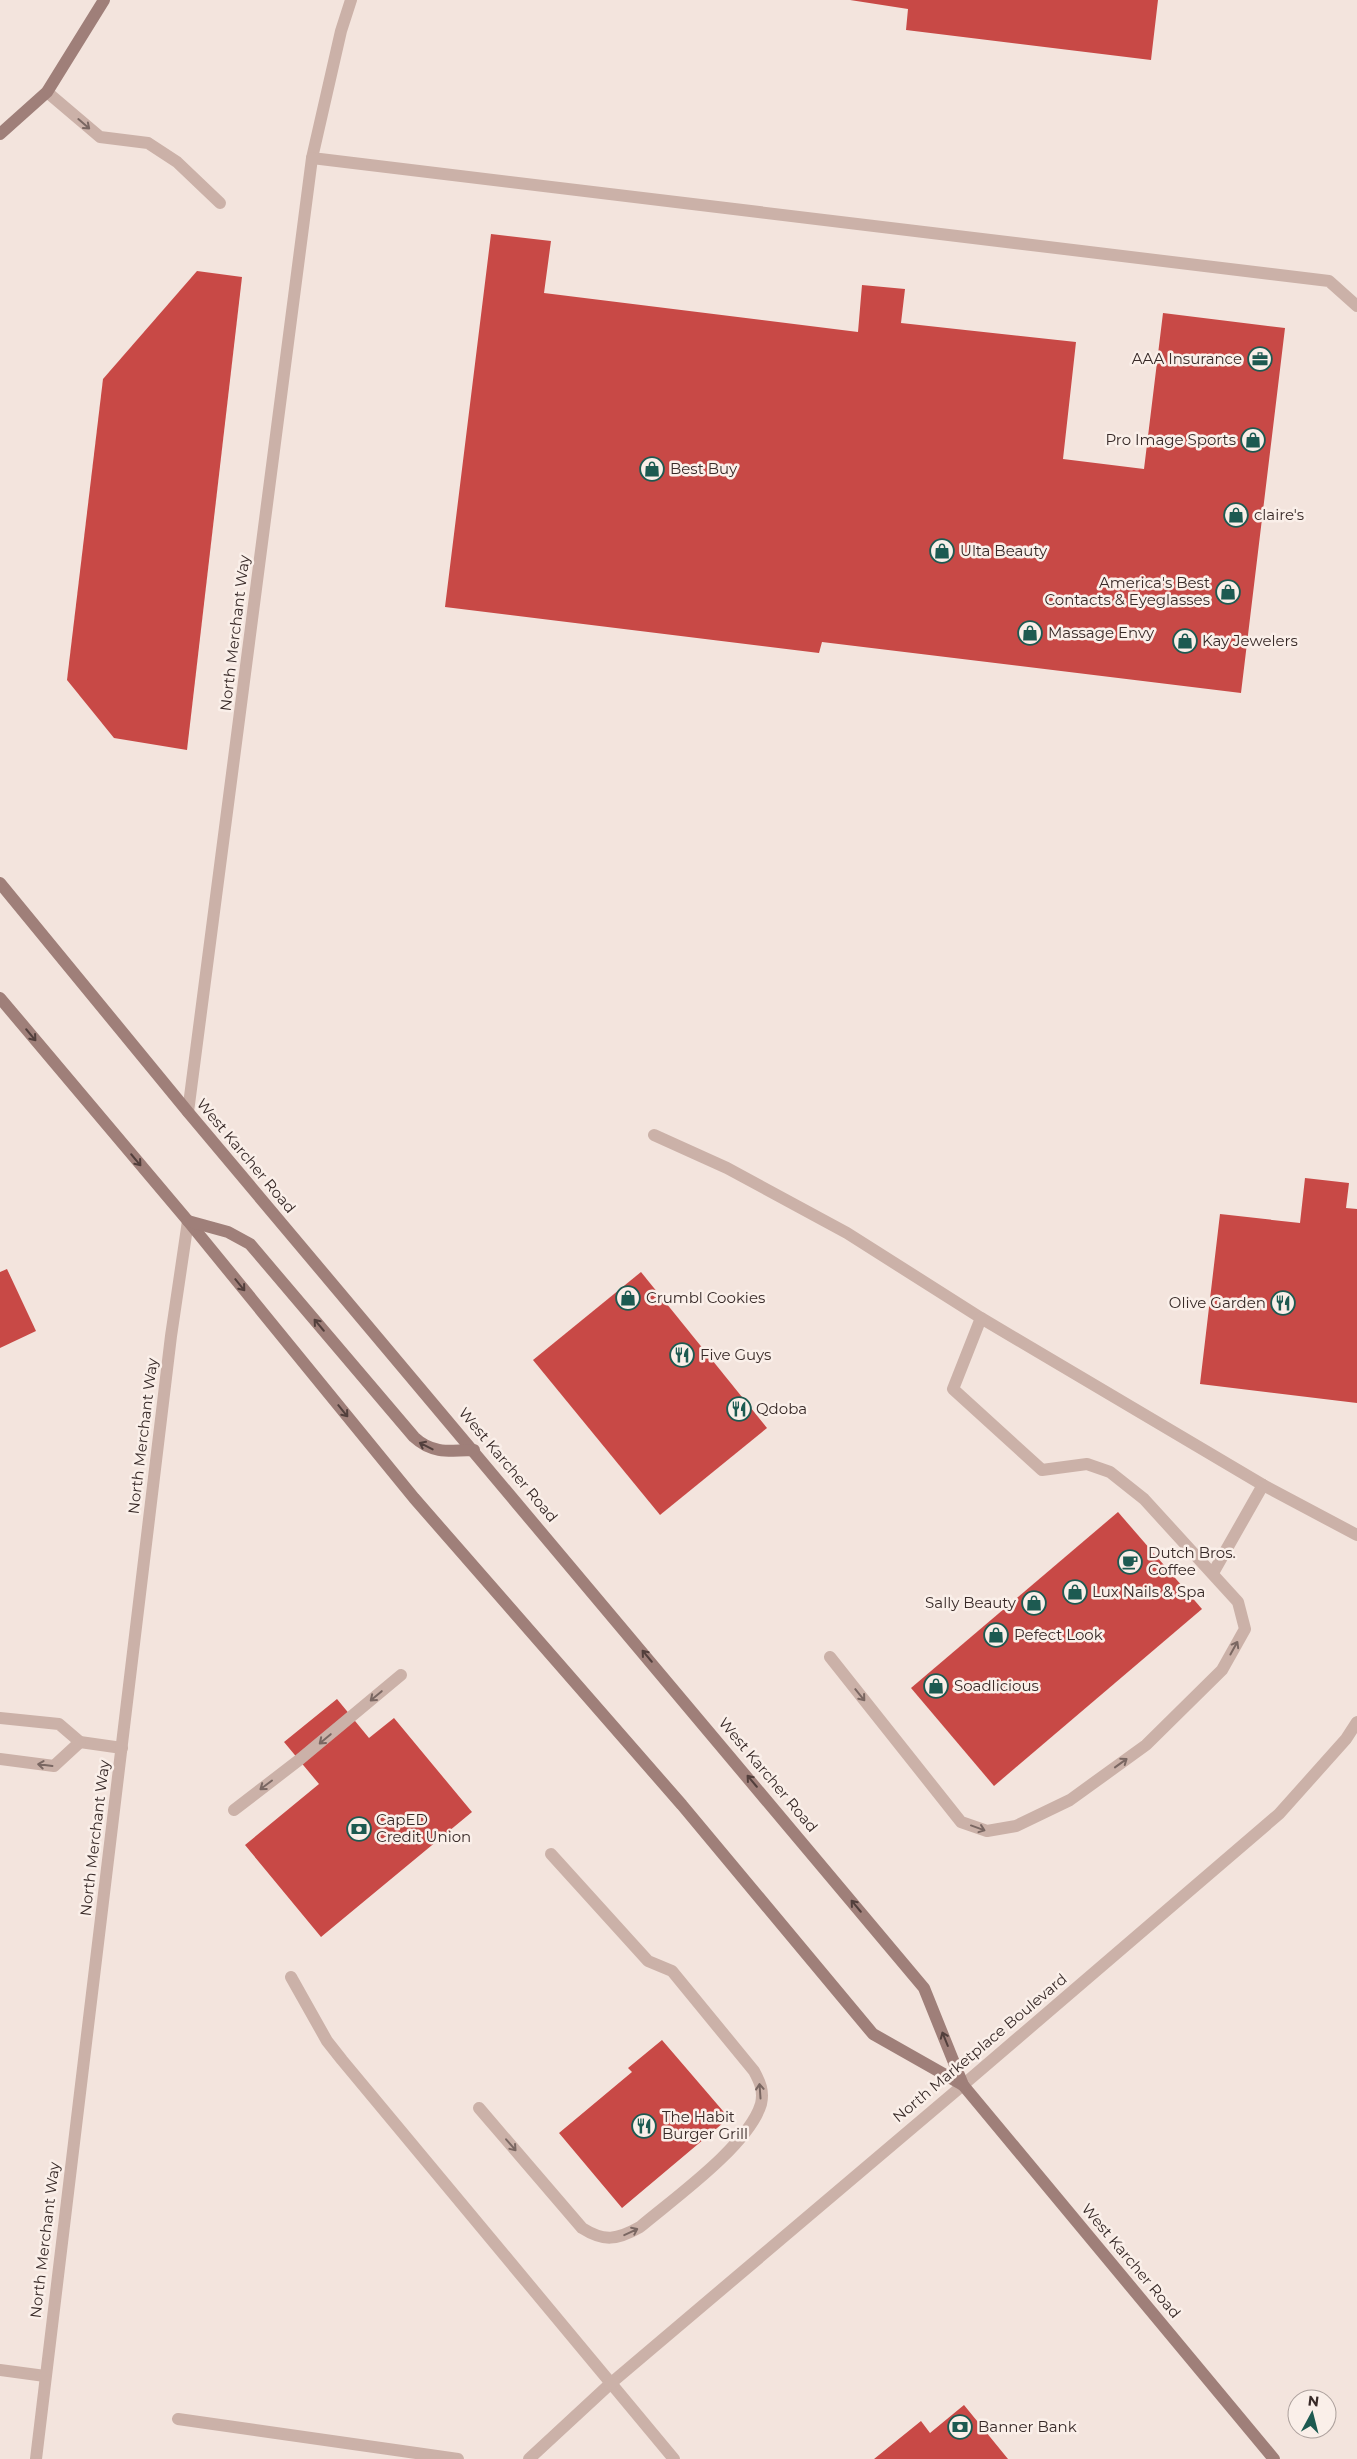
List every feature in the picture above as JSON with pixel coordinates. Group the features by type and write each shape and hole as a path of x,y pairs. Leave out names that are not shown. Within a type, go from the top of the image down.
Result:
{"main road":[{"path":"0,134 47,92 104,0"},
{"name":"West Karcher Road","path":"0,883 188,1112 474,1450 924,1988 963,2085 1274,2459"},
{"name":"West Karcher Road","path":"0,998 188,1221 414,1498 682,1804 873,2034 963,2085"},
{"path":"188,1221 228,1232 250,1244 423,1446 439,1452 474,1450"}],"street":[{"name":"North Merchant Way","path":"188,1112 312,158 341,31 351,0"},
{"path":"47,92 100,137 148,143 177,162 220,203"},
{"path":"312,158 1329,282 1357,306"},
{"path":"654,1134 727,1168 847,1233 981,1318 1263,1485 1357,1535"},
{"name":"North Merchant Way","path":"36,2459 171,1336 188,1221"},
{"path":"830,1657 961,1822 987,1832 1016,1826 1070,1800 1146,1745 1222,1670 1245,1629 1238,1602 1144,1499 1110,1472 1087,1464 1042,1470 954,1389 981,1318"},
{"path":"1213,1573 1263,1485"},
{"path":"234,1810 299,1760 400,1675"},
{"path":"0,1718 58,1724 80,1742 122,1748"},
{"name":"North Marketplace Boulevard","path":"529,2459 610,2384 1279,1814 1351,1738 1357,1722"},
{"path":"0,1760 54,1766 80,1742"},
{"path":"479,2108 582,2228 596,2237 613,2238 640,2228 731,2149 752,2122 761,2104 762,2088 754,2071 672,1971 648,1961 551,1854"},
{"path":"291,1977 328,2041 342,2060 674,2459"},
{"path":"0,2370 45,2376"},
{"path":"178,2419 458,2459"}],"building":[{"path":"850,0 1158,0 1151,60 906,30 908,9"},
{"path":"491,234 551,241 544,293 858,332 862,285 905,289 901,323 1076,342 1063,459 1144,469 1163,313 1285,328 1241,693 822,642 819,653 445,607"},
{"path":"197,271 242,277 187,750 114,738 67,680 103,379"},
{"name":"Olive Garden","path":"1305,1178 1349,1183 1346,1208 1357,1209 1357,1403 1200,1384 1220,1214 1300,1223"},
{"path":"7,1269 36,1331 0,1348 0,1272"},
{"path":"641,1272 767,1428 660,1515 533,1360"},
{"path":"1118,1512 1202,1609 994,1786 911,1688"},
{"name":"CapED Credit Union","path":"337,1699 369,1738 394,1718 472,1812 321,1937 245,1845 319,1784 284,1742"},
{"name":"The Habit Burger Grill","path":"662,2040 729,2118 622,2208 559,2133 632,2072 628,2068"},
{"name":"Banner Bank","path":"964,2405 1008,2459 874,2459 921,2421 930,2433"}],"place":[{"name":"AAA Insurance","path":"1260,359"},
{"name":"Pro Image Sports","path":"1253,440"},
{"name":"Best Buy","path":"652,469"},
{"name":"claire's","path":"1236,515"},
{"name":"Ulta Beauty","path":"942,551"},
{"name":"America's Best Contacts & Eyeglasses","path":"1228,592"},
{"name":"Massage Envy","path":"1030,633"},
{"name":"Kay Jewelers","path":"1185,641"},
{"name":"Crumbl Cookies","path":"628,1298"},
{"name":"Olive Garden","path":"1283,1303"},
{"name":"Five Guys","path":"682,1355"},
{"name":"Qdoba","path":"739,1409"},
{"name":"Dutch Bros. Coffee","path":"1130,1562"},
{"name":"Lux Nails & Spa","path":"1075,1592"},
{"name":"Sally Beauty","path":"1034,1603"},
{"name":"Pefect Look","path":"996,1635"},
{"name":"Soadlicious","path":"936,1686"},
{"name":"CapED Credit Union","path":"359,1829"},
{"name":"The Habit Burger Grill","path":"644,2126"},
{"name":"Banner Bank","path":"960,2427"}]}
